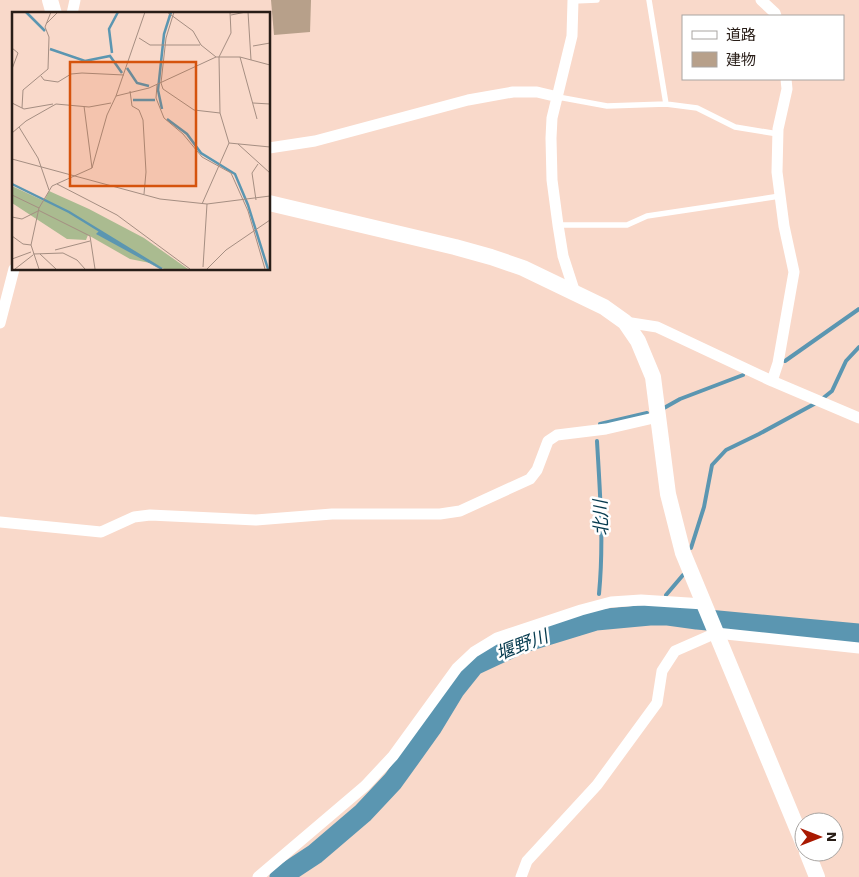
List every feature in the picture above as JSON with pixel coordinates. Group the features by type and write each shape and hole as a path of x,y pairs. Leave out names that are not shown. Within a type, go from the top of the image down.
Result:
{"street":[{"path":"573,0 572,36 552,118 551,138 552,180 558,225 563,256 575,293"},
{"path":"761,0 776,15"},
{"path":"772,381 778,363 794,272 784,226 777,172 778,134 787,89 786,80"},
{"path":"270,148 288,147 315,141 468,100 513,92 537,92 558,97"},
{"path":"270,203 446,244 491,257 522,268 604,307 625,322 638,341 653,377 668,494 683,553 794,822"},
{"path":"0,324 14,270"},
{"path":"625,322 657,327 772,381 859,418"},
{"path":"0,522 101,532 134,517 150,515 256,520 332,514 440,514 460,511 530,479 537,470 548,441 557,435 606,429 658,417"},
{"path":"258,877 365,786 393,756 457,668 474,652 497,638 611,602 641,600 705,606"},
{"path":"521,877 527,861 597,786 657,703 662,671 675,651 716,631 859,648"},
{"path":"811,862 817,877"}],"lane":[{"path":"573,0 598,0"},
{"path":"649,0 666,104"},
{"path":"558,97 607,106 666,104 697,108 735,127 778,134"},
{"path":"558,225 627,225 647,216 780,196"}],"building":[{"path":"271,0 311,0 310,32 274,35"}],"waterway":[{"name":"北川","path":"785,361 859,309"},
{"path":"822,399 832,391 846,361 859,347"},
{"name":"北川","path":"664,408 680,399 743,375"},
{"path":"691,548 704,507 712,465 726,450 816,403"},
{"name":"北川","path":"600,424 647,413"},
{"name":"北川","path":"597,441 601,536 599,594"},
{"path":"666,595 683,575"},
{"name":"堰野川","path":"635,615 644,610"},
{"name":"堰野川","path":"280,877 315,854 363,813 393,781 431,728 454,690 474,665 521,643 596,620 650,615 668,615 859,634"}]}
